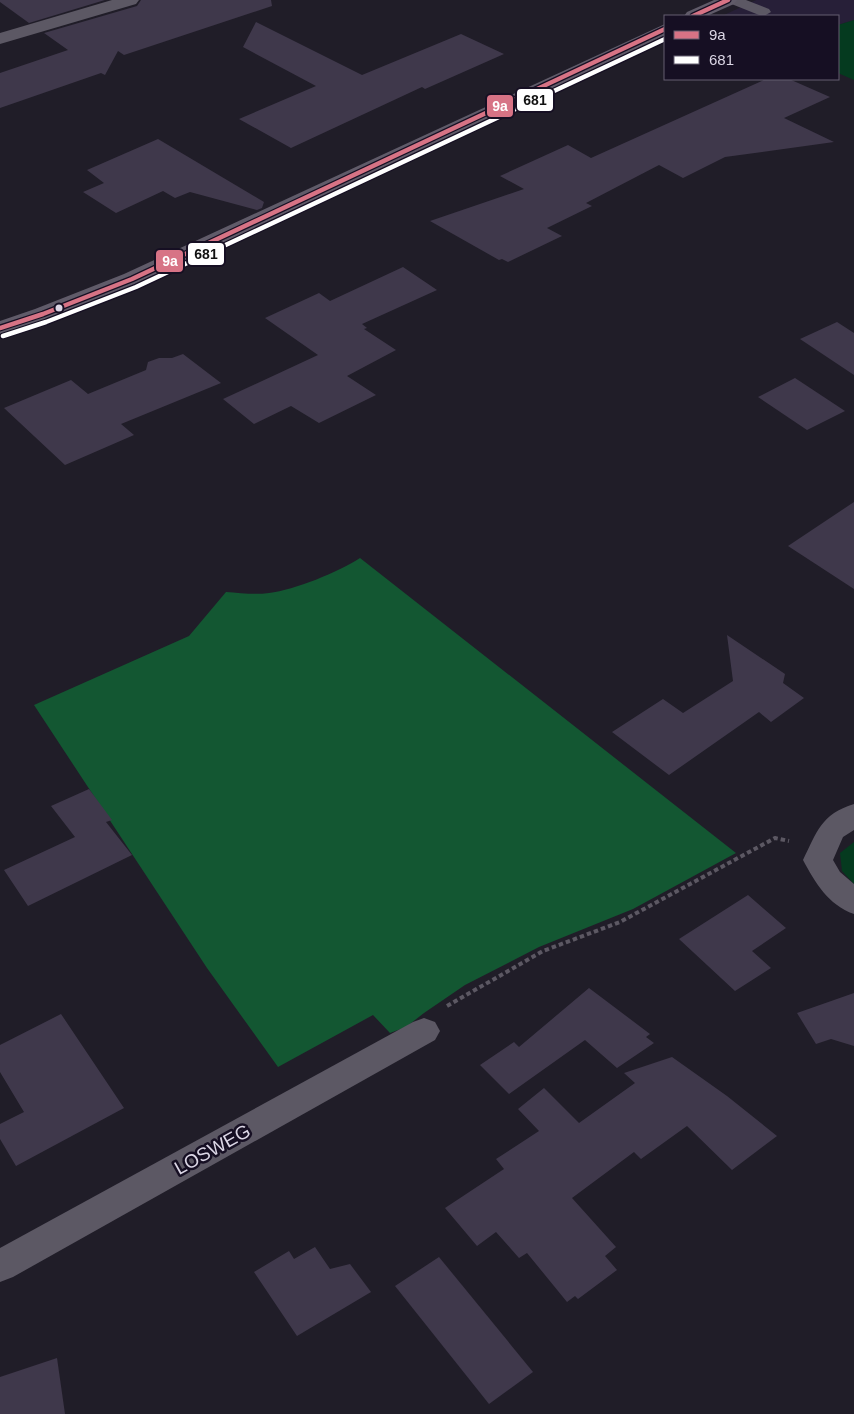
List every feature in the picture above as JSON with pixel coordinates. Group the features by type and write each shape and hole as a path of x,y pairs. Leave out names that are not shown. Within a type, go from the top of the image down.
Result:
{"street":[{"path":"0,39 130,0"},
{"path":"695,15 728,0"},
{"path":"0,328 43,314 132,279 664,30"},
{"path":"854,815 832,830 818,860 829,880 854,902"},
{"name":"LOSWEG","path":"0,1266 424,1031"}],"lane":[{"path":"734,0 764,12"}],"path":[{"path":"424,1031 432,1014 543,951 620,922 775,838 824,846"}],"shaded area":[{"path":"756,0 854,0 854,20 839,25 839,15 724,15"}],"green space":[{"path":"854,20 854,80 839,73 839,25"},
{"path":"360,558 736,853 633,909 539,947 465,985 406,1027 390,1033 373,1015 278,1067 207,968 34,705 189,636 226,592 258,594 291,588 316,580"},
{"path":"854,842 854,884 842,871 840,853"}],"building":[{"path":"0,0 105,0 29,23 0,2"},
{"path":"141,0 271,0 272,6 124,55 118,51 105,75 101,73 0,108 0,73 68,50 44,33 137,6"},
{"path":"256,22 362,75 461,34 504,54 425,89 422,87 291,148 239,119 316,86 243,47"},
{"path":"764,80 791,80 830,97 784,118 834,142 725,157 683,178 659,165 586,203 592,206 547,228 562,236 508,262 502,259 499,260 430,221 524,189 500,176 568,145 591,158"},
{"path":"158,139 264,202 262,208 257,210 190,192 175,198 163,191 116,213 83,192 104,183 87,170"},
{"path":"403,267 437,290 362,324 367,328 364,329 396,350 347,376 376,395 319,423 291,406 254,424 223,399 318,355 265,318 319,293 330,301"},
{"path":"837,322 854,333 854,375 800,339"},
{"path":"183,354 221,383 121,424 134,435 65,465 4,408 71,380 88,394 146,370 148,362"},
{"path":"795,378 845,411 807,430 758,397"},
{"path":"854,502 854,589 788,546"},
{"path":"727,635 785,674 783,683 804,698 771,722 759,712 669,775 612,732 663,699 683,713 733,681"},
{"path":"89,789 112,820 106,822 132,855 28,906 4,870 75,837 51,806"},
{"path":"748,895 786,928 752,951 771,968 735,991 679,939"},
{"path":"589,988 650,1034 646,1037 654,1043 617,1068 585,1040 509,1094 480,1065 514,1042 519,1047"},
{"path":"854,993 854,1046 831,1039 816,1044 797,1013"},
{"path":"61,1014 124,1108 16,1166 0,1139 0,1124 24,1112 0,1072 0,1045"},
{"path":"672,1057 727,1096 777,1136 732,1170 687,1126 641,1159 634,1152 572,1198 616,1247 605,1256 617,1270 578,1299 575,1296 567,1302 527,1253 519,1258 496,1232 477,1246 445,1208 504,1169 496,1159 539,1131 518,1109 544,1088 579,1123 635,1083 624,1073"},
{"path":"315,1247 330,1269 350,1264 371,1292 297,1336 254,1272 289,1251 294,1259"},
{"path":"439,1257 533,1372 489,1404 395,1286"},
{"path":"57,1358 65,1414 0,1414 0,1377"}],"transit line":[{"name":"9a","path":"695,15 728,0"},
{"name":"9a","path":"0,328 43,314 132,279 664,29"},
{"name":"681","path":"3,336 46,322 136,287 664,39"}]}
